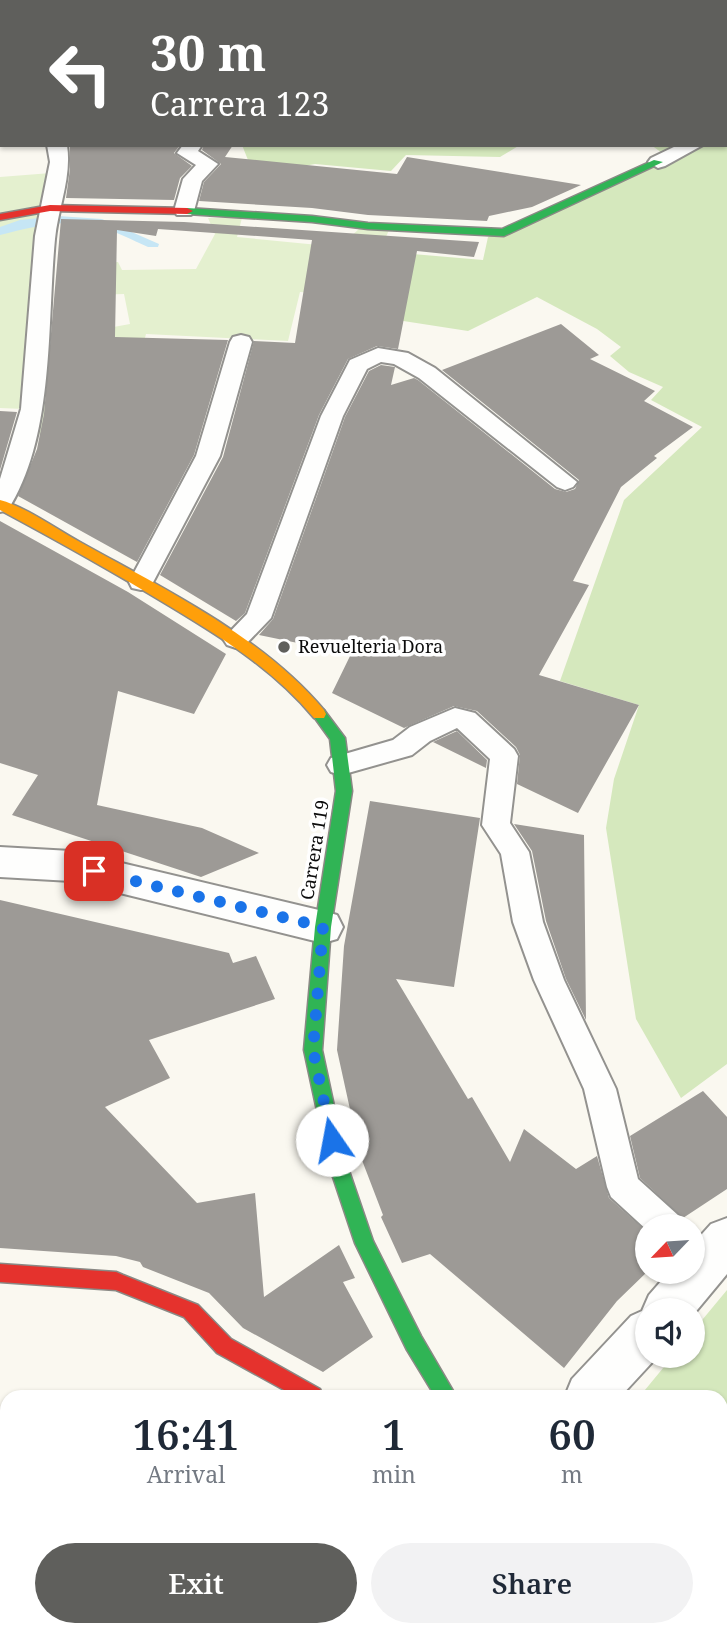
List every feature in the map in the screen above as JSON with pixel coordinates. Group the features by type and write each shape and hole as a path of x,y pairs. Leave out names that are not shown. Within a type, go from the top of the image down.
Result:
{"street":[{"path":"0,217 50,210 184,211 395,228 505,233 658,162"},
{"name":"Carrera 119","path":"0,504 141,582 263,657 305,696 337,738 344,791 323,927 313,1050 337,1163 364,1243 414,1343 442,1390"},
{"path":"0,862 71,866 323,927"},
{"path":"676,1298 716,1247"},
{"path":"0,1273 116,1281 191,1311 225,1346 302,1390"},
{"path":"595,1390 635,1346"}],"lane":[{"path":"0,504 10,485 32,409 45,236 60,162 57,147"},
{"path":"184,211 193,178 208,164 187,153 192,147"},
{"path":"658,162 690,147"},
{"path":"141,582 208,456 241,342"},
{"path":"236,639 258,618 332,416 358,365 379,355 400,358 427,373 565,482"},
{"path":"341,765 402,748 421,734 455,719 467,720 504,756 496,825 516,852 528,922 549,980 600,1088 623,1186 653,1214"}],"green space":[{"path":"243,147 517,147 500,157 406,155 391,171 315,164 254,175"},
{"path":"654,147 727,147 727,1064 681,1098 636,1019 606,828 614,779 639,705 560,681 624,500 702,427 651,400 663,387 629,372 610,356 621,347 597,329 537,297 468,331 371,316 389,252 483,260 488,237 672,160"},
{"path":"51,173 43,205 0,213 0,177"},
{"path":"43,211 24,409 0,408 0,220"},
{"path":"208,218 242,218 237,237 339,247 359,229 389,230 361,295 300,292 288,341 146,334 129,399 83,438 33,434 40,402 106,398 108,328 130,324 124,294 55,296 58,265 118,262 122,270 196,269 215,234"},
{"path":"727,1290 727,1390 645,1390 663,1368 705,1368 705,1317"}],"building":[{"path":"70,147 178,147 174,153 192,166 180,178 174,200 66,198"},
{"path":"203,147 232,147 225,157 397,174 407,157 581,185 532,207 489,216 487,221 368,215 312,208 199,201 204,182 221,164 202,150"},
{"path":"61,219 184,222 479,242 474,257 417,251 398,349 377,346 348,359 319,415 245,613 236,621 160,575 223,457 254,341 295,343 312,240 158,229 156,236 117,230 115,337 228,340 194,455 137,562 18,496 37,449 44,414"},
{"path":"561,324 599,355 590,359 655,391 644,401 693,427 654,456 657,458 621,487 573,581 589,585 539,675 639,705 578,813 517,784 520,755 516,747 477,711 454,706 404,728 332,693 351,654 259,635 273,619 345,417 369,371 381,365 395,367 391,385 414,378 418,380 555,489 566,492 575,489 579,480 442,370"},
{"path":"0,411 17,412 0,470"},
{"path":"0,521 128,592 226,654 194,714 118,691 97,805 202,828 259,853 201,877 12,815 38,775 0,763"},
{"path":"457,731 487,760 486,768 433,742"},
{"path":"370,801 480,818 454,987 396,979 468,1099 472,1097 510,1162 524,1129 576,1169 597,1156 609,1198 635,1221 635,1284 617,1301 564,1368 430,1254 402,1263 381,1217 383,1215 360,1155 337,1050 344,946"},
{"path":"514,824 584,835 586,1020 566,979 546,921 532,851"},
{"path":"0,900 229,953 233,963 256,956 275,999 149,1040 170,1078 105,1107 197,1203 255,1193 264,1297 339,1245 355,1278 343,1282 373,1337 323,1372 243,1328 209,1293 143,1267 140,1262 116,1256 0,1248"},
{"path":"703,1091 727,1117 727,1189 689,1214 679,1214 640,1178 630,1136"}],"waterway":[{"path":"0,231 20,224 58,220 98,222 153,244"}],"traffic: fast":[{"path":"187,211 312,219 368,226 504,233 658,162"},
{"path":"319,714 337,738 344,791 323,927 313,1050 337,1162 364,1243 414,1343 442,1390"}],"traffic: slow":[{"path":"0,504 143,584 243,645 291,682 319,714"}],"traffic: jam":[{"path":"0,217 50,208 187,211"},
{"path":"0,1273 116,1281 191,1311 224,1346 302,1390"}],"place":[{"name":"Revuelteria Dora","path":"284,647"}],"route":[{"path":"94,871 323,927 313,1050 332,1140"}]}
